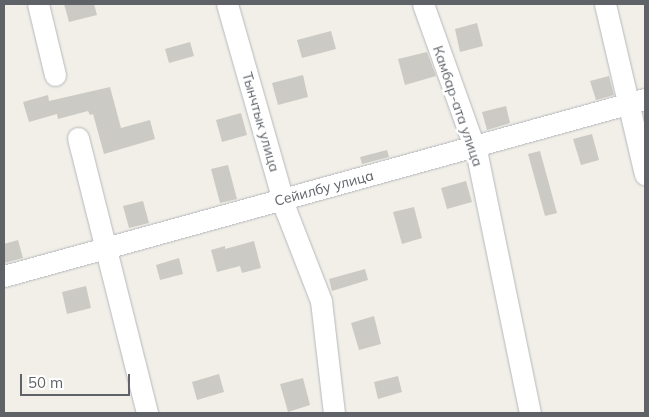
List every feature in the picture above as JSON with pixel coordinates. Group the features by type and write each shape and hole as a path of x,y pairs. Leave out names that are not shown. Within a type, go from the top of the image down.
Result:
{"street":[{"path":"38,4 55,75"},
{"name":"Тынчтык улица","path":"227,4 283,199 321,301 334,413"},
{"name":"Камбар-ата улица","path":"423,4 474,146 530,413"},
{"path":"605,4 637,102 645,174"},
{"name":"Сейилбу улица","path":"4,276 637,102"},
{"path":"78,138 147,413"}],"building":[{"path":"64,4 94,4 97,15 69,22"},
{"path":"477,23 483,46 460,52 455,29"},
{"path":"331,31 336,49 302,58 297,40"},
{"path":"190,42 194,56 169,63 165,49"},
{"path":"427,52 436,76 405,85 398,59"},
{"path":"303,75 308,97 278,105 272,83"},
{"path":"609,76 614,95 596,100 590,81"},
{"path":"110,87 121,128 150,120 155,139 104,154 93,114 90,115 88,111 58,119 57,114 29,122 23,102 48,95 49,101"},
{"path":"506,106 510,123 487,130 482,112"},
{"path":"241,113 247,135 222,142 216,120"},
{"path":"592,134 599,160 581,165 573,139"},
{"path":"387,150 389,157 362,164 360,157"},
{"path":"540,151 557,213 545,216 528,154"},
{"path":"228,165 237,199 220,203 211,169"},
{"path":"466,181 472,202 447,209 441,188"},
{"path":"143,201 149,223 129,228 123,206"},
{"path":"414,207 422,238 402,244 393,212"},
{"path":"18,240 23,258 4,263 4,244"},
{"path":"254,241 261,268 242,273 240,266 217,272 211,250 225,246 225,249"},
{"path":"179,258 183,274 160,280 156,265"},
{"path":"365,269 368,280 332,291 329,279"},
{"path":"86,286 91,308 67,314 62,292"},
{"path":"374,316 381,344 359,350 351,323"},
{"path":"219,374 224,392 197,400 192,382"},
{"path":"398,376 402,392 378,399 374,382"},
{"path":"303,378 310,405 288,412 280,384"}]}
